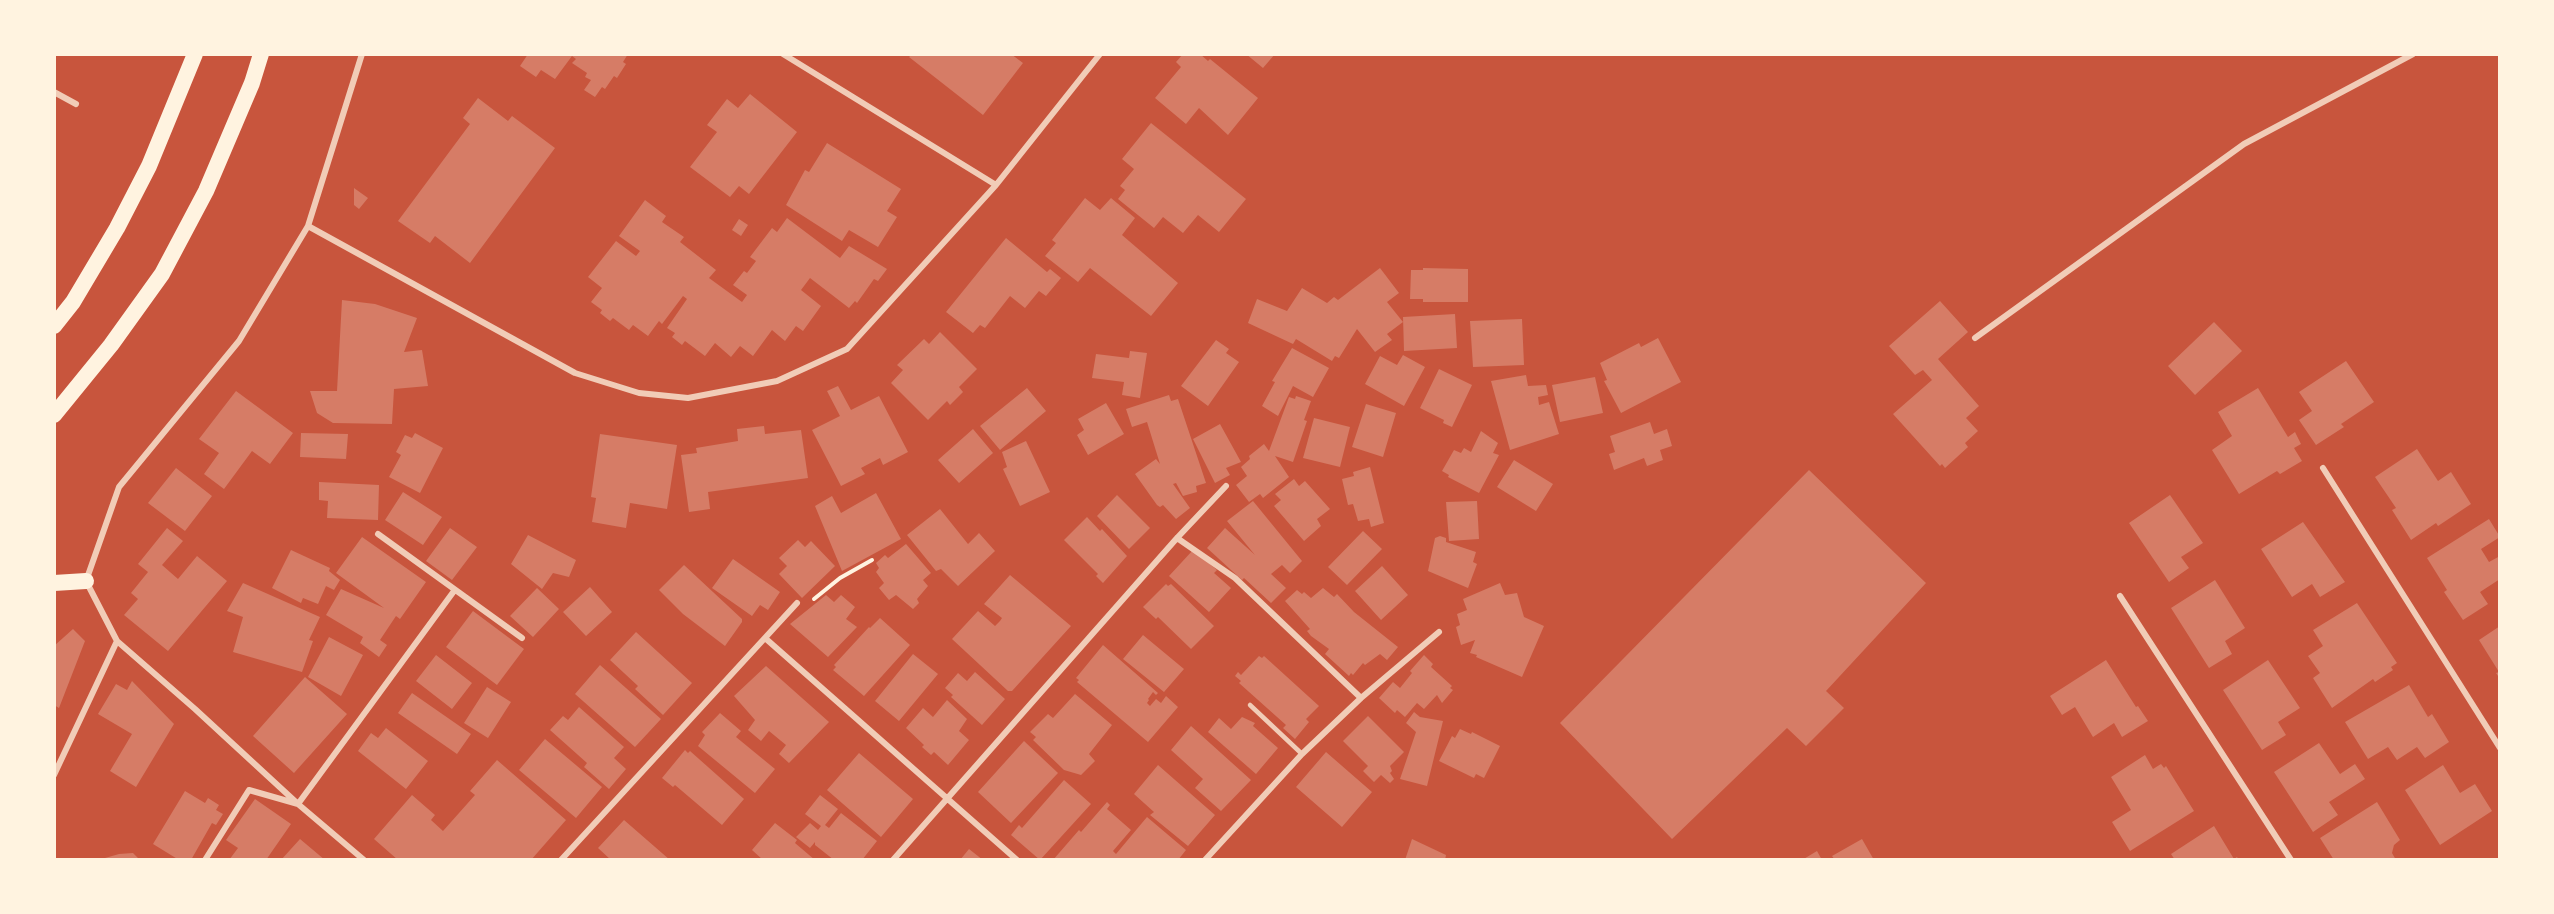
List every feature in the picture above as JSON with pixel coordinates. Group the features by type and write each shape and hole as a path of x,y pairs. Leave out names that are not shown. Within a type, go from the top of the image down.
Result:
{"highway":[{"path":"54,415 111,345 162,274 206,191 252,83 261,54"},
{"path":"54,326 74,302 117,228 149,166 194,56"},
{"path":"54,582 86,582"}],"street":[{"path":"362,54 308,226 239,341 119,487 86,582 117,641 298,804 364,860"},
{"path":"783,54 996,185"},
{"path":"308,226 575,373 639,393 688,398 777,381 847,349 996,185 1100,54"},
{"path":"1975,338 2244,144 2413,54"},
{"path":"54,92 76,104"},
{"path":"2323,468 2500,748"},
{"path":"892,860 1176,538 1226,486"},
{"path":"378,534 522,638"},
{"path":"1176,538 1235,578 1361,698"},
{"path":"298,804 454,591"},
{"path":"2120,596 2291,860"},
{"path":"561,860 797,603"},
{"path":"1205,860 1302,754 1361,698 1439,632"},
{"path":"765,638 1017,860"},
{"path":"54,775 117,641"},
{"path":"205,860 249,790 298,804"}],"lane":[{"path":"1250,705 1302,754"}],"path":[{"path":"797,603 808,604 840,578 872,560"}],"building":[{"path":"528,54 628,54 623,62 626,64 617,78 614,76 605,89 602,87 595,97 584,90 591,80 585,77 587,73 572,63 576,59 572,56 555,79 541,70 536,77 520,66"},
{"path":"912,54 1011,54 1023,63 983,115 909,57"},
{"path":"1183,54 1200,54 1208,61 1210,59 1258,98 1228,135 1199,108 1186,124 1155,98 1181,67 1176,62"},
{"path":"1246,54 1275,54 1263,68"},
{"path":"750,94 797,132 749,194 739,186 730,197 690,167 717,132 707,125 727,99 738,108"},
{"path":"478,98 508,121 512,116 555,148 470,263 435,236 430,243 398,221 470,124 463,118"},
{"path":"1151,123 1246,199 1219,232 1198,215 1183,233 1163,217 1154,228 1118,199 1125,190 1120,186 1134,169 1122,159"},
{"path":"827,143 901,189 887,211 897,217 878,247 849,230 842,241 786,205 805,170 809,172"},
{"path":"354,188 368,198 359,209 354,205"},
{"path":"1085,198 1100,210 1111,198 1135,218 1122,235 1178,283 1151,316 1090,268 1078,282 1045,256 1056,243 1052,240"},
{"path":"645,200 666,216 662,222 684,237 680,242 716,270 709,278 742,302 747,295 733,285 744,271 747,273 756,261 750,257 772,228 777,232 787,218 840,258 849,246 887,269 878,281 874,279 857,303 855,301 849,308 810,278 801,290 821,306 803,331 796,326 785,341 772,330 753,356 740,346 731,357 715,343 705,356 685,341 682,345 672,337 675,333 667,328 687,299 683,296 662,324 659,321 648,336 633,325 629,330 613,318 610,321 600,313 602,310 591,302 602,288 588,277 616,241 636,256 640,251 619,236"},
{"path":"739,219 748,225 741,236 732,230"},
{"path":"1006,238 1047,272 1050,269 1061,278 1046,296 1039,291 1025,308 1010,296 985,328 980,325 973,333 946,312"},
{"path":"1380,268 1399,293 1387,302 1403,322 1387,334 1392,340 1375,352 1357,329 1339,358 1335,356 1332,361 1296,339 1293,344 1248,323 1257,299 1287,311 1302,288 1327,303 1334,297 1338,300"},
{"path":"1423,268 1468,269 1468,302 1423,302 1423,299 1410,299 1411,270 1423,270"},
{"path":"342,300 375,304 417,318 404,352 422,350 428,386 394,389 392,424 333,423 317,413 310,391 337,391"},
{"path":"1940,301 1968,332 1938,359 1979,406 1966,418 1978,431 1965,443 1968,447 1945,468 1942,464 1940,466 1893,414 1932,380 1923,370 1915,375 1889,346"},
{"path":"1455,314 1457,348 1404,351 1403,317"},
{"path":"1522,319 1524,365 1473,367 1470,321"},
{"path":"2214,322 2242,351 2195,395 2168,366"},
{"path":"940,332 977,369 959,387 963,392 950,405 947,401 928,420 891,383 903,370 897,365 924,339 929,344"},
{"path":"1658,338 1681,382 1621,413 1604,381 1607,380 1600,363 1639,343 1641,347"},
{"path":"1216,340 1229,349 1226,353 1239,362 1208,406 1181,386"},
{"path":"1292,348 1329,368 1313,397 1293,386 1278,416 1262,406 1275,382 1272,381"},
{"path":"1130,351 1147,353 1140,398 1122,395 1124,382 1092,378 1096,354 1129,358"},
{"path":"1403,355 1425,367 1404,406 1365,384 1380,356 1397,365"},
{"path":"2346,361 2374,402 2341,424 2344,427 2316,445 2299,420 2312,411 2299,392"},
{"path":"1439,369 1472,385 1452,427 1443,423 1444,420 1420,408"},
{"path":"1526,375 1528,386 1546,385 1548,395 1538,397 1539,405 1549,402 1559,434 1510,450 1491,381"},
{"path":"1595,377 1603,413 1560,422 1552,385"},
{"path":"838,386 851,410 879,396 908,452 883,465 880,458 861,468 865,474 841,486 812,430 840,416 827,391"},
{"path":"1027,388 1046,411 1000,450 980,426"},
{"path":"2258,388 2288,437 2295,432 2301,444 2294,448 2302,461 2280,474 2277,471 2239,494 2212,450 2232,436 2218,412"},
{"path":"236,391 293,433 270,464 252,451 224,489 204,474 219,453 199,439"},
{"path":"1169,395 1171,401 1178,399 1206,483 1196,486 1197,492 1183,496 1176,483 1173,484 1190,508 1176,519 1163,505 1160,507 1157,505 1135,474 1156,459 1160,464 1147,422 1132,427 1126,409"},
{"path":"1296,396 1311,401 1304,420 1307,421 1293,462 1275,456 1289,477 1263,498 1260,494 1249,502 1236,485 1247,476 1241,467 1250,459 1249,456 1264,444 1269,451 1289,397 1295,399"},
{"path":"1106,403 1124,434 1088,455 1077,435 1084,430 1078,419"},
{"path":"1366,404 1396,413 1383,457 1352,447"},
{"path":"1314,418 1350,427 1340,467 1303,458"},
{"path":"1650,422 1654,434 1667,429 1672,446 1660,450 1663,460 1647,466 1644,458 1614,470 1609,454 1615,452 1610,436"},
{"path":"1220,424 1241,462 1226,468 1230,475 1215,483 1193,439"},
{"path":"764,426 765,434 801,430 808,478 708,492 710,509 689,512 681,455 697,453 696,448 738,441 737,429"},
{"path":"973,429 993,453 959,483 938,460"},
{"path":"1481,431 1498,443 1493,453 1499,455 1479,493 1448,477 1449,475 1442,471 1454,450 1461,453 1464,448 1471,452"},
{"path":"301,433 348,434 346,459 300,457"},
{"path":"415,433 443,448 420,493 389,477 401,455 396,452 405,435 412,438"},
{"path":"600,434 677,445 667,509 630,503 626,528 592,522 596,498 591,497"},
{"path":"1026,441 1050,492 1020,506 1003,469 1007,467 1002,452"},
{"path":"2417,449 2438,481 2451,472 2471,504 2438,526 2436,523 2411,540 2392,510 2396,508 2375,477"},
{"path":"1514,460 1553,484 1536,511 1497,487"},
{"path":"1370,467 1384,523 1371,527 1369,519 1358,521 1353,504 1348,505 1342,479 1354,476 1353,472"},
{"path":"176,468 212,496 185,531 148,503"},
{"path":"1809,470 1926,583 1826,691 1844,708 1806,746 1787,728 1672,839 1560,723"},
{"path":"1294,479 1299,486 1305,481 1330,509 1317,519 1321,526 1304,541 1274,506 1281,500 1275,494"},
{"path":"319,482 379,485 378,520 327,518 328,501 319,500"},
{"path":"403,492 442,517 423,545 385,520"},
{"path":"876,493 901,539 842,571 815,506 832,496 841,513"},
{"path":"1117,495 1150,528 1129,549 1097,516"},
{"path":"2170,495 2203,543 2181,557 2189,568 2169,582 2129,523"},
{"path":"1253,501 1302,561 1290,573 1282,565 1271,574 1286,588 1271,603 1207,548 1225,528 1255,555 1227,521"},
{"path":"1477,501 1479,539 1449,541 1446,502"},
{"path":"940,509 968,544 979,533 995,551 958,586 941,569 936,571 907,535"},
{"path":"1087,517 1100,531 1102,529 1127,556 1103,583 1096,576 1098,574 1064,540"},
{"path":"2489,519 2500,537 2481,549 2489,562 2500,556 2500,579 2480,592 2488,604 2463,620 2444,592 2447,590 2427,558"},
{"path":"2303,522 2345,582 2320,597 2312,584 2292,597 2261,549"},
{"path":"167,528 183,541 162,565 178,579 197,556 227,581 168,651 124,615 138,599 131,593 148,572 138,564"},
{"path":"450,528 477,547 452,580 426,561"},
{"path":"1363,531 1382,549 1347,585 1328,567"},
{"path":"528,535 576,560 569,577 553,573 542,589 511,564"},
{"path":"1440,536 1446,538 1446,542 1476,552 1473,562 1477,564 1468,588 1428,571 1435,538"},
{"path":"362,537 426,582 400,619 396,616 380,640 387,645 379,657 360,643 363,637 326,615 341,589 384,608 336,573"},
{"path":"798,540 805,547 811,541 835,566 802,598 779,574 787,566 779,558"},
{"path":"906,544 931,573 923,580 928,586 917,599 919,603 913,609 896,595 889,600 879,588 884,583 876,572 879,568 876,563 885,555 888,558"},
{"path":"291,550 330,568 329,571 340,580 334,590 326,586 318,604 303,598 301,603 272,588"},
{"path":"1193,550 1217,570 1214,573 1231,588 1209,612 1169,576"},
{"path":"733,559 780,592 768,610 760,605 752,616 712,588"},
{"path":"684,565 742,619 725,646 683,614 659,590"},
{"path":"1382,566 1408,595 1381,620 1355,591"},
{"path":"1010,575 1071,626 1012,691 1008,691 952,639 978,611 995,626 1000,621 1002,618 984,604"},
{"path":"2215,580 2245,628 2225,641 2232,654 2209,668 2171,608"},
{"path":"243,583 320,617 309,640 313,641 302,672 233,652 243,617 227,611"},
{"path":"1500,583 1505,595 1517,593 1524,617 1544,626 1522,677 1470,653 1475,640 1461,645 1456,627 1460,625 1457,614 1467,610 1463,599"},
{"path":"1166,584 1168,586 1171,584 1214,626 1191,649 1158,617 1156,619 1143,607"},
{"path":"590,587 612,612 586,636 563,612"},
{"path":"537,588 559,609 533,637 510,616"},
{"path":"1323,588 1334,597 1337,594 1354,612 1398,647 1387,660 1380,654 1365,665 1363,663 1353,675 1351,673 1349,676 1325,654 1329,649 1311,636 1307,631 1310,629 1285,601 1297,590 1311,598"},
{"path":"826,595 834,602 841,595 855,607 846,619 857,627 828,657 790,624"},
{"path":"2357,603 2397,663 2391,667 2393,670 2375,682 2373,679 2332,708 2313,678 2320,673 2308,656 2323,646 2313,630"},
{"path":"473,611 524,649 497,685 446,647"},
{"path":"880,618 910,645 864,696 833,670 836,667 834,665"},
{"path":"2500,626 2500,679 2496,673 2499,672 2479,640"},
{"path":"73,629 85,641 59,708 54,705 54,646"},
{"path":"636,632 692,683 663,715 635,689 638,686 610,660"},
{"path":"1143,635 1184,669 1164,692 1123,659"},
{"path":"329,637 363,655 341,696 308,677"},
{"path":"1103,645 1158,693 1156,695 1153,692 1148,699 1147,703 1150,706 1156,699 1161,703 1166,696 1178,707 1148,742 1077,682 1079,680 1076,678"},
{"path":"913,654 938,674 899,721 875,701"},
{"path":"436,655 472,683 452,709 416,681"},
{"path":"1424,655 1433,664 1431,667 1452,686 1450,688 1453,690 1442,703 1437,695 1424,709 1417,703 1405,717 1397,710 1395,713 1379,698 1393,682 1400,688 1412,673 1410,671"},
{"path":"1259,656 1262,658 1264,656 1319,706 1306,719 1309,722 1295,739 1283,728 1286,725 1239,683 1241,681 1235,676 1238,672 1241,675"},
{"path":"2106,660 2136,707 2138,706 2148,721 2122,737 2114,723 2093,737 2075,707 2062,715 2050,696"},
{"path":"2268,660 2300,708 2278,722 2286,735 2262,750 2223,690"},
{"path":"600,665 661,719 635,747 575,694"},
{"path":"766,666 829,722 789,763 779,754 786,745 769,731 761,741 748,730 755,720 734,696"},
{"path":"975,672 1005,699 982,725 951,697 953,695 945,688 958,673 967,681"},
{"path":"305,677 347,714 294,773 253,736"},
{"path":"132,681 174,724 136,787 110,771 132,734 98,714 116,684 127,690"},
{"path":"2409,685 2428,717 2432,714 2449,742 2425,758 2417,747 2397,760 2388,747 2368,759 2345,722"},
{"path":"487,687 511,702 488,738 464,723"},
{"path":"412,693 471,734 457,754 398,713"},
{"path":"1075,694 1112,725 1089,754 1095,761 1081,775 1064,770 1033,740 1036,737 1030,732 1048,714 1053,718"},
{"path":"947,700 967,719 959,731 969,740 948,765 934,752 931,755 906,728 923,708 933,717"},
{"path":"579,707 624,747 614,758 626,769 609,789 584,767 587,763 550,730 563,716 568,720"},
{"path":"1414,712 1420,717 1443,721 1427,786 1400,779 1416,732 1406,723"},
{"path":"720,713 741,731 736,737 775,769 755,793 698,746 705,735 702,732"},
{"path":"1368,716 1404,752 1390,766 1392,771 1390,773 1394,779 1390,783 1381,775 1374,782 1363,771 1368,766 1343,741"},
{"path":"1242,717 1255,723 1253,726 1278,748 1256,774 1208,732 1219,718 1231,729"},
{"path":"1191,726 1251,780 1221,811 1195,788 1203,779 1171,750"},
{"path":"386,728 428,761 406,789 358,751 371,733 378,738"},
{"path":"1460,729 1471,734 1472,732 1500,746 1484,778 1476,774 1474,778 1439,761 1452,736 1455,738"},
{"path":"545,739 602,787 576,818 519,770"},
{"path":"1024,741 1058,773 1011,823 978,792"},
{"path":"2319,743 2340,774 2355,764 2365,779 2329,802 2338,815 2313,832 2274,772"},
{"path":"685,750 688,753 690,751 744,799 722,825 675,785 673,787 662,778"},
{"path":"1326,752 1372,792 1342,827 1296,787"},
{"path":"859,753 913,799 881,837 827,790"},
{"path":"2145,755 2153,769 2161,764 2164,768 2166,766 2194,811 2130,851 2112,822 2131,810 2111,777"},
{"path":"497,760 566,820 531,860 398,860 374,839 412,795 435,815 431,820 443,831 475,795 470,791"},
{"path":"1158,765 1215,815 1188,846 1150,815 1154,812 1134,794"},
{"path":"2443,765 2460,793 2475,784 2492,811 2440,845 2405,790"},
{"path":"1064,780 1091,804 1040,860 1011,835 1019,825 1022,828"},
{"path":"185,791 205,803 208,798 219,805 216,810 223,814 216,825 212,823 191,860 179,860 153,844"},
{"path":"820,795 838,809 825,825 829,828 841,813 877,841 862,860 834,860 815,845 815,842 810,848 796,837 810,823 818,830 821,826 805,814"},
{"path":"255,799 291,824 266,860 229,860 238,848 226,840"},
{"path":"1107,802 1110,805 1107,809 1131,830 1113,851 1116,854 1147,817 1186,850 1178,860 1053,860"},
{"path":"2377,802 2400,840 2394,845 2392,853 2396,860 2334,860 2320,838"},
{"path":"624,820 670,860 611,860 598,848"},
{"path":"775,823 797,840 795,843 815,860 763,860 752,850"},
{"path":"2214,826 2234,859 2237,857 2239,860 2175,860 2171,854"},
{"path":"300,839 325,860 281,860"},
{"path":"1412,839 1446,855 1445,860 1405,860"},
{"path":"1862,839 1874,860 1835,860 1832,856"},
{"path":"969,849 983,860 960,860"},
{"path":"1817,851 1822,860 1802,860"},
{"path":"133,853 140,860 98,860 119,854"}]}
